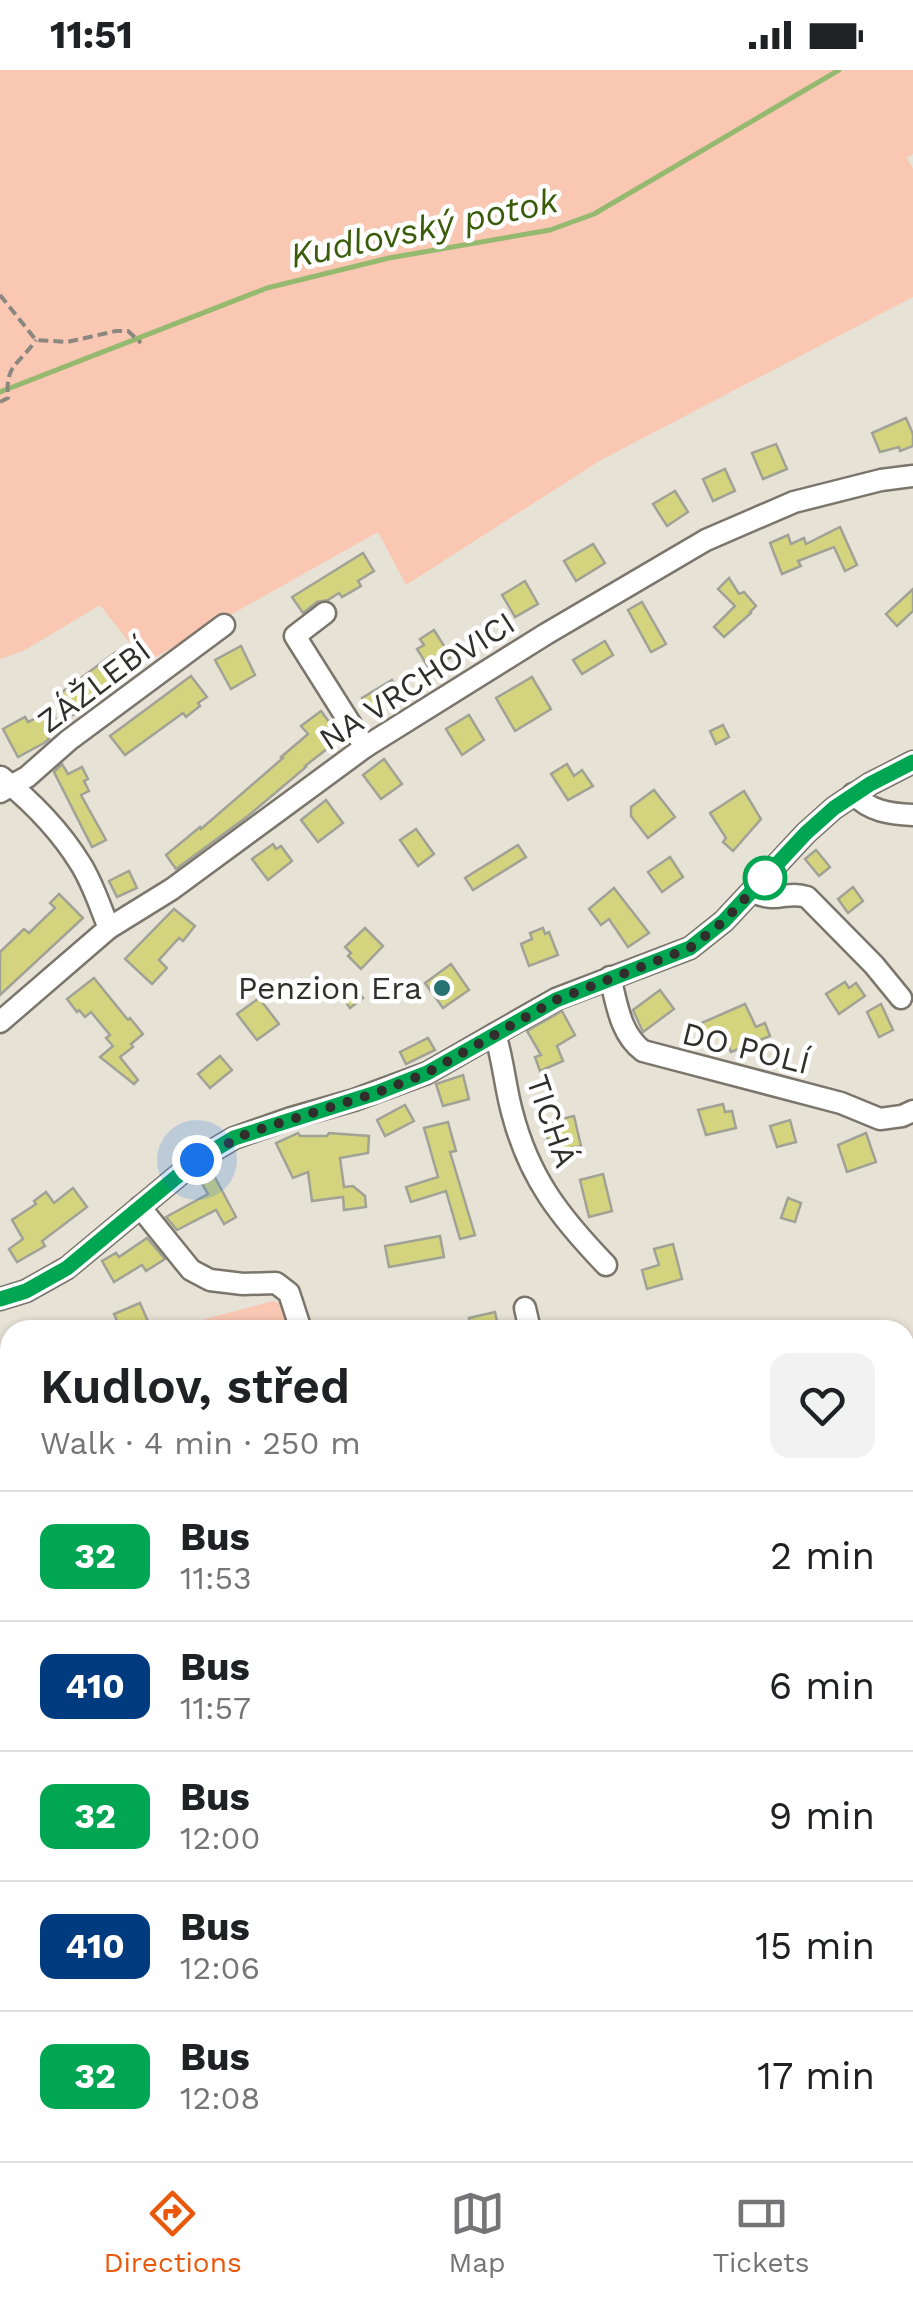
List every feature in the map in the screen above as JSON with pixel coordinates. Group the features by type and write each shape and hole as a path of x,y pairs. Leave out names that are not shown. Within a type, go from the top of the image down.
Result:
{"street":[{"name":"NA VRCHOVICI","path":"0,1022 109,928 172,889 365,747 546,634 706,540 794,502 913,476"},
{"path":"324,614 295,636 365,747"},
{"name":"ZÁŽLEBÍ","path":"4,785 27,777 69,740 224,625"},
{"path":"0,1299 26,1291 67,1268 197,1160 234,1138 427,1073 538,1008 690,948 713,932 806,833 852,794 913,762"},
{"path":"4,785 53,826 82,865 109,928"},
{"path":"852,794 878,811 913,814"},
{"path":"753,892 775,899 807,896 874,964 901,998"},
{"name":"DO POLÍ","path":"610,978 628,1037 643,1051 841,1104 880,1120 913,1112"},
{"name":"TICHÁ","path":"495,1034 512,1114 534,1176 565,1222 606,1265"},
{"path":"140,1207 192,1270 210,1280 276,1283 289,1292 297,1320"},
{"path":"525,1308 528,1320"}],"path":[{"path":"0,295 36,340 67,342 128,331 141,343"},
{"path":"0,402 8,398 6,380 11,368 26,356 36,340"}],"shaded area":[{"path":"0,70 913,70 913,154 907,158 913,169 913,297 601,460 406,585 378,532 145,663 100,605 25,650 0,659"},
{"path":"273,1301 282,1304 287,1320 205,1320"}],"building":[{"path":"906,418 913,446 880,452 872,433"},
{"path":"776,444 787,469 763,479 752,453"},
{"path":"725,469 735,491 713,501 703,479"},
{"path":"675,491 688,512 667,526 653,504"},
{"path":"840,527 857,565 845,571 834,547 798,561 801,566 782,574 770,543 788,535 791,544 804,538 806,544"},
{"path":"593,544 605,563 576,581 564,561"},
{"path":"363,553 374,571 358,581 361,586 342,597 339,593 317,602 303,613 292,597"},
{"path":"729,578 739,594 744,592 756,606 724,637 714,627 735,606 718,589"},
{"path":"525,581 538,604 515,617 502,595"},
{"path":"913,589 913,611 897,626 886,614"},
{"path":"642,602 666,644 651,652 628,610"},
{"path":"434,630 451,657 430,670 417,649 424,645 420,639"},
{"path":"605,641 613,655 582,674 573,660"},
{"path":"241,646 255,675 231,689 215,660"},
{"path":"116,652 131,672 73,715 58,695"},
{"path":"191,676 207,697 198,703 200,706 186,717 183,713 125,755 110,736"},
{"path":"532,677 551,709 515,731 496,698"},
{"path":"392,680 401,695 372,714 362,698"},
{"path":"51,710 59,725 44,743 18,757 3,729 25,717 28,722"},
{"path":"321,711 341,738 248,816 176,869 166,855 283,758 308,734 301,726"},
{"path":"469,715 484,740 462,755 446,729"},
{"path":"723,725 729,737 716,744 710,731"},
{"path":"384,759 402,784 381,799 363,775"},
{"path":"62,764 68,774 82,767 88,779 84,781 89,791 81,795 106,840 92,847 54,772"},
{"path":"567,764 574,776 582,770 593,786 568,800 551,774"},
{"path":"654,790 675,817 648,838 631,816 631,807"},
{"path":"744,791 761,819 733,851 723,842 726,838 710,813"},
{"path":"326,800 343,823 318,842 301,820"},
{"path":"416,829 434,854 418,866 400,840"},
{"path":"273,844 276,849 281,846 292,861 268,880 252,859"},
{"path":"518,845 526,857 473,890 465,878"},
{"path":"816,850 830,867 819,876 805,859"},
{"path":"670,857 683,877 662,892 648,872"},
{"path":"129,871 137,888 117,897 109,881"},
{"path":"853,887 863,901 848,913 838,899"},
{"path":"614,888 649,933 628,947 609,919 601,925 589,909"},
{"path":"59,894 83,918 0,995 0,952 24,929 29,933 55,908 50,903"},
{"path":"174,909 195,926 159,960 167,968 152,984 125,959"},
{"path":"365,928 383,946 361,969 345,947"},
{"path":"543,928 545,934 549,932 558,955 529,966 521,944 532,939 530,933"},
{"path":"451,964 469,990 443,1008 425,983"},
{"path":"94,978 143,1034 120,1057 138,1080 134,1084 100,1057 113,1046 106,1038 110,1035 91,1012 85,1017 67,999"},
{"path":"349,980 363,998 350,1008 336,989"},
{"path":"845,982 849,988 856,983 865,996 839,1014 826,994"},
{"path":"660,990 674,1009 643,1032 633,1010"},
{"path":"259,998 279,1024 257,1040 237,1014"},
{"path":"745,1004 756,1027 765,1023 770,1036 731,1052 722,1029 703,1038 697,1025"},
{"path":"881,1004 893,1030 879,1037 867,1012"},
{"path":"562,1011 575,1035 557,1046 563,1061 540,1071 535,1057 541,1055 527,1031"},
{"path":"428,1038 435,1050 406,1064 400,1052"},
{"path":"220,1056 232,1070 210,1088 198,1074"},
{"path":"463,1075 469,1099 443,1106 436,1084"},
{"path":"723,1104 725,1112 732,1111 736,1128 706,1135 698,1110"},
{"path":"405,1105 414,1121 385,1136 377,1120"},
{"path":"574,1116 581,1146 550,1152 545,1123"},
{"path":"790,1120 796,1142 777,1147 770,1126"},
{"path":"448,1122 456,1151 450,1152 475,1235 460,1239 446,1191 411,1202 406,1187 438,1177 424,1128"},
{"path":"298,1133 369,1136 368,1153 340,1158 344,1187 353,1186 365,1196 366,1207 344,1210 343,1197 312,1201 308,1172 293,1178 276,1143"},
{"path":"866,1133 876,1162 847,1172 838,1145"},
{"path":"210,1168 236,1217 224,1224 216,1210 177,1230 166,1217 208,1194 198,1177"},
{"path":"603,1174 612,1211 589,1217 580,1180"},
{"path":"73,1188 87,1207 42,1241 45,1246 17,1262 9,1249 23,1239 12,1220 46,1192 54,1203"},
{"path":"788,1198 801,1203 795,1222 781,1218"},
{"path":"440,1236 444,1257 389,1267 385,1246"},
{"path":"147,1238 165,1259 146,1271 142,1265 114,1282 102,1261 116,1253 119,1257"},
{"path":"673,1244 682,1279 647,1289 642,1270 659,1265 654,1249"},
{"path":"140,1303 147,1320 117,1320 114,1314"},
{"path":"495,1312 497,1320 470,1320"}],"waterway":[{"name":"Kudlovský potok","path":"0,392 267,288 389,258 550,230 594,214 839,70"}],"bus line":[{"name":"32","path":"0,1299 26,1291 67,1268 197,1160 234,1138 427,1073 538,1008 690,948 713,932 834,808 852,794 913,762"}],"place":[{"name":"Penzion Era","path":"442,988"}],"route":[{"path":"197,1160 234,1138 427,1073 538,1008 690,948 713,932 770,872 765,878"}]}
